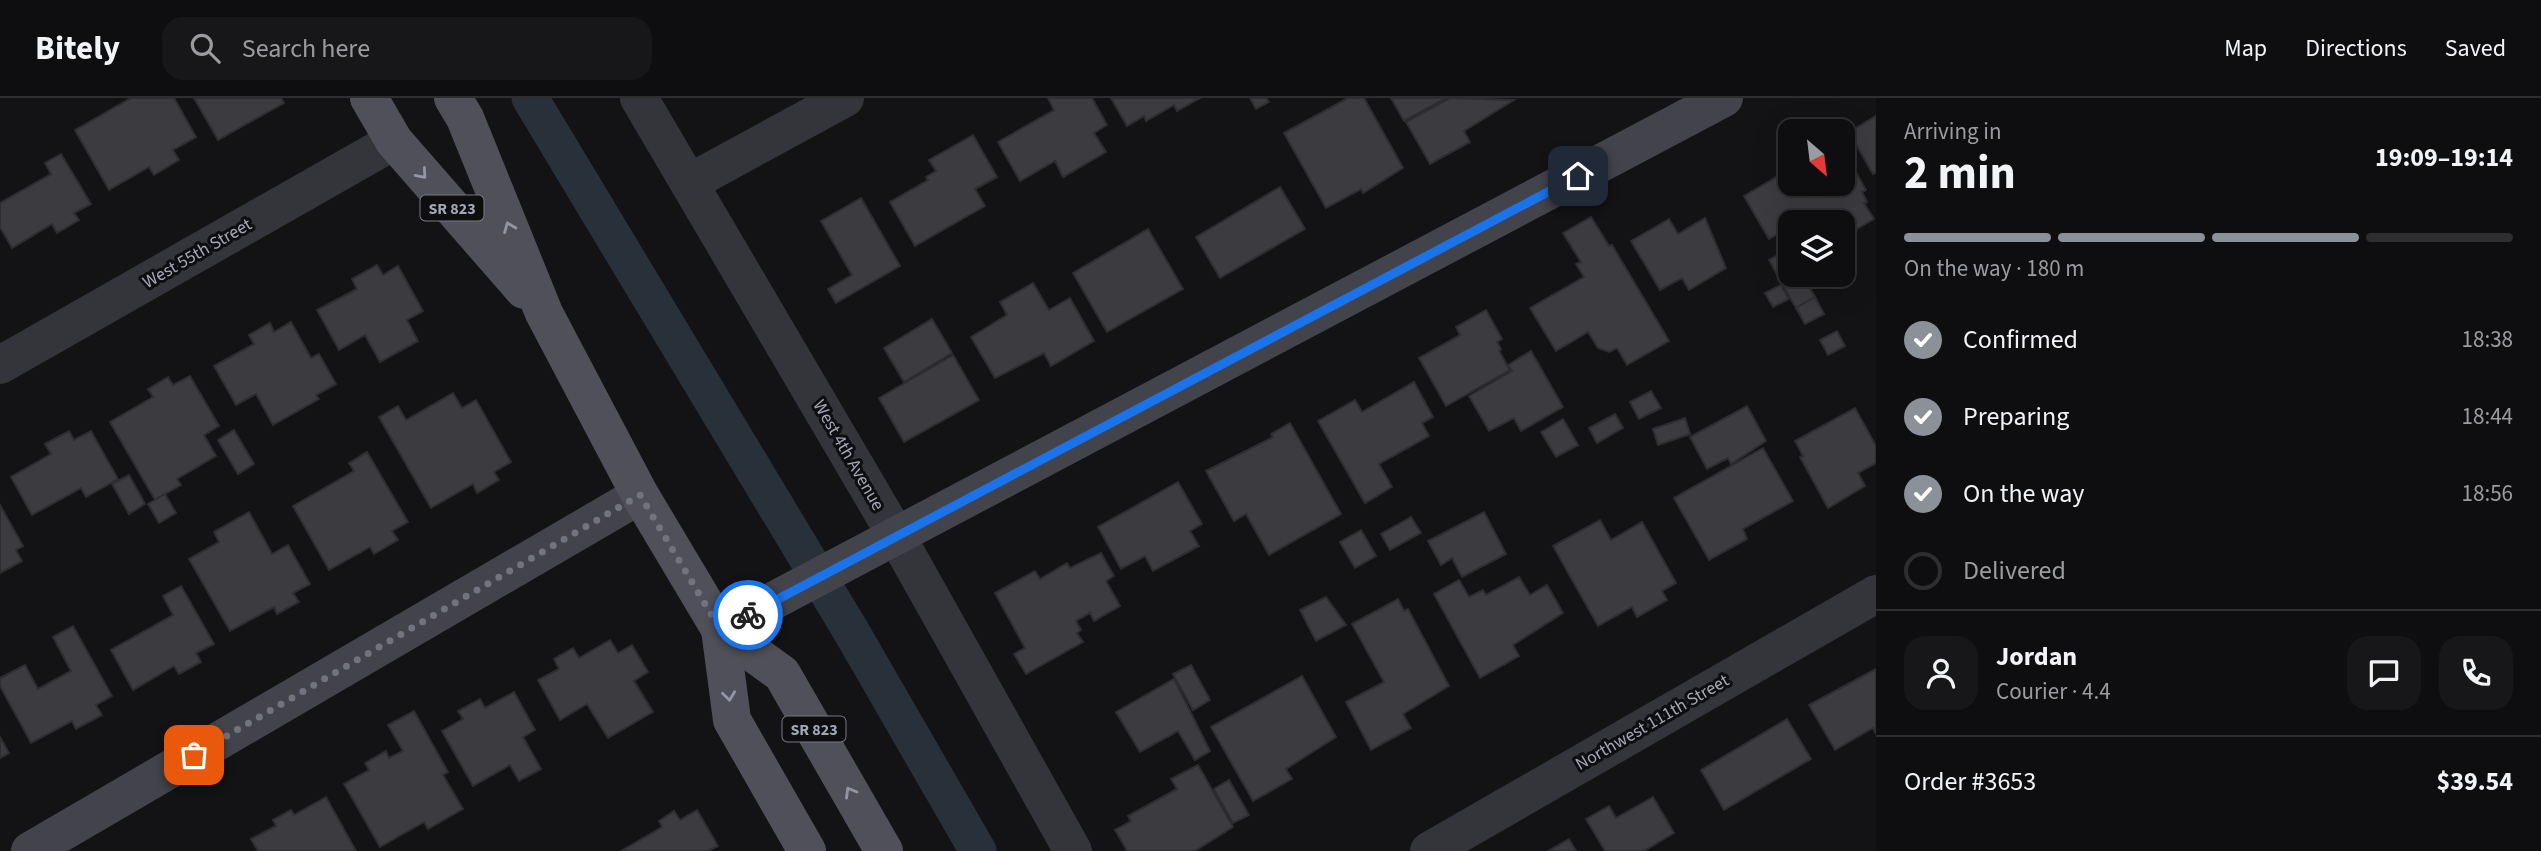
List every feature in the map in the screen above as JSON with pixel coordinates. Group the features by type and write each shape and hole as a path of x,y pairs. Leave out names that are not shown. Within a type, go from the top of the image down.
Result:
{"main road":[{"name":"SR 823","path":"369,98 394,141 544,313"},
{"name":"SR 823","path":"453,98 465,118 544,313 640,495 720,629 782,674 884,851"},
{"name":"SR 823","path":"720,629 732,720 807,851"}],"street":[{"name":"West 4th Avenue","path":"639,98 897,537 1073,851"},
{"path":"689,183 845,98"},
{"path":"720,629 1724,98"},
{"name":"West 55th Street","path":"0,365 394,141"},
{"path":"30,851 640,495"},
{"name":"Northwest 111th Street","path":"1429,851 1876,594"}],"building":[{"path":"131,98 174,98 196,137 173,150 179,160 154,175 149,167 109,190 75,130"},
{"path":"194,98 281,98 284,103 218,140"},
{"path":"1048,98 1092,98 1107,125 1094,133 1106,152 1063,177 1055,161 1020,181 998,142 1054,110"},
{"path":"1111,98 1200,98 1177,111 1174,105 1146,121 1144,116 1127,126"},
{"path":"1250,98 1266,98 1269,102 1256,109"},
{"path":"1348,98 1364,98 1403,168 1363,193 1361,189 1326,208 1284,133"},
{"path":"1391,98 1446,98 1404,121"},
{"path":"1450,98 1514,100 1464,131 1470,142 1430,164 1406,122"},
{"path":"1876,116 1876,172 1873,174 1855,142 1855,128"},
{"path":"973,135 997,177 975,189 985,206 915,246 890,202 928,180 926,177 936,171 929,160"},
{"path":"61,154 91,204 74,213 79,220 57,233 52,224 12,248 0,227 0,203 51,174 45,163"},
{"path":"1855,171 1866,190 1862,192 1867,202 1864,203 1874,219 1855,230 1855,210 1778,210 1778,234 1769,239 1744,196 1778,176 1778,196 1855,196"},
{"path":"1280,187 1305,229 1220,278 1196,237"},
{"path":"861,198 900,266 836,303 828,289 852,275 821,221"},
{"path":"1591,217 1609,246 1612,245 1669,341 1627,365 1617,348 1609,352 1598,348 1588,332 1556,351 1530,308 1584,277 1576,264 1581,262 1563,233"},
{"path":"1705,218 1726,268 1689,290 1682,278 1660,290 1631,241 1669,219 1678,234"},
{"path":"1148,229 1183,289 1107,332 1073,273"},
{"path":"1778,255 1778,276 1769,260"},
{"path":"377,265 383,275 398,266 423,311 407,320 418,341 380,362 365,335 339,350 317,310 357,289 352,279"},
{"path":"1033,283 1049,310 1070,298 1094,341 1051,366 1044,353 995,378 971,337 1007,315 1000,302"},
{"path":"1782,287 1789,299 1773,307 1765,293"},
{"path":"1784,287 1809,287 1815,297 1796,308"},
{"path":"1815,297 1824,314 1805,324 1796,308"},
{"path":"1486,310 1502,339 1497,342 1501,349 1499,351 1510,370 1446,406 1419,358 1460,335 1456,327"},
{"path":"932,319 952,353 904,382 884,348"},
{"path":"291,322 311,358 319,354 336,384 316,395 319,399 273,425 256,394 236,405 214,366 254,344 249,335 270,323 274,332"},
{"path":"1837,331 1845,346 1828,355 1820,340"},
{"path":"1531,351 1563,407 1521,431 1514,418 1489,431 1469,396 1512,371 1508,365"},
{"path":"953,355 979,400 904,442 879,398"},
{"path":"190,376 219,426 204,435 216,456 177,479 181,485 155,500 110,422 153,397 148,389 168,377 173,385"},
{"path":"1414,382 1433,417 1422,423 1429,436 1379,464 1392,487 1365,503 1318,421 1355,400 1362,412"},
{"path":"1651,391 1661,408 1639,419 1630,402"},
{"path":"453,393 462,408 476,400 511,462 494,472 499,480 477,493 473,484 431,508 379,417 398,406 406,420"},
{"path":"1747,406 1766,441 1731,464 1728,458 1707,469 1690,437"},
{"path":"1855,408 1876,446 1876,463 1858,473 1865,486 1828,508 1800,457 1803,456 1795,441"},
{"path":"1615,414 1623,428 1597,443 1589,428"},
{"path":"1685,418 1690,434 1658,445 1653,429"},
{"path":"1563,419 1578,445 1556,457 1541,432"},
{"path":"1290,423 1341,514 1269,555 1246,514 1234,521 1206,471 1273,437 1271,434"},
{"path":"234,430 254,464 238,474 218,440"},
{"path":"69,431 74,440 91,431 118,479 86,497 81,488 32,515 11,477 51,454 45,444"},
{"path":"1763,448 1793,501 1743,529 1747,539 1709,560 1674,498"},
{"path":"367,452 408,522 392,531 398,540 374,554 370,547 329,570 293,506 354,471 349,463"},
{"path":"129,475 145,504 129,514 112,484"},
{"path":"1178,482 1202,524 1190,531 1199,546 1153,571 1145,556 1121,569 1098,527"},
{"path":"165,494 176,513 159,523 148,504"},
{"path":"0,505 23,546 16,550 22,561 0,573"},
{"path":"249,512 272,554 288,545 310,584 293,593 299,602 277,614 274,607 230,631 189,559 219,542 214,532"},
{"path":"1484,512 1506,554 1462,577 1452,558 1441,565 1428,541"},
{"path":"1411,517 1421,533 1390,550 1381,534"},
{"path":"1600,520 1611,540 1642,522 1676,583 1662,591 1667,600 1637,617 1632,607 1598,626 1553,546"},
{"path":"1361,530 1376,556 1355,568 1340,542"},
{"path":"1101,553 1114,576 1106,581 1120,606 1094,621 1090,613 1076,621 1081,630 1077,633 1083,642 1026,674 1014,654 1025,648 995,593 1035,571 1040,579 1067,563 1070,568"},
{"path":"1519,577 1530,595 1547,585 1563,613 1513,645 1519,656 1480,678 1434,594 1459,580 1469,597 1483,590 1486,595"},
{"path":"181,586 214,644 196,653 201,662 179,674 174,666 133,690 111,650 173,615 163,596"},
{"path":"1326,597 1346,625 1316,641 1300,610"},
{"path":"1398,599 1404,611 1408,609 1449,686 1403,714 1411,728 1371,750 1346,702 1384,682 1352,624"},
{"path":"73,626 112,696 96,705 102,715 76,729 72,721 31,743 0,686 0,678 25,665 38,689 71,671 53,637"},
{"path":"610,640 618,653 632,645 648,672 634,681 653,712 608,738 587,704 560,720 538,680 559,669 554,659 573,648 579,658"},
{"path":"1191,665 1210,700 1193,710 1173,674"},
{"path":"1876,669 1876,734 1873,728 1835,750 1809,705"},
{"path":"1302,676 1336,737 1286,769 1292,779 1253,801 1211,727"},
{"path":"1174,679 1210,751 1195,760 1178,731 1140,752 1116,712"},
{"path":"514,692 535,730 523,737 541,769 519,781 510,765 473,786 442,731 463,719 458,711 480,699 485,708"},
{"path":"414,711 448,772 443,775 463,809 428,829 424,822 380,847 344,784 369,770 365,763 386,751 389,758 403,751 388,725"},
{"path":"1787,719 1811,759 1724,810 1701,770"},
{"path":"0,737 9,753 0,758"},
{"path":"1198,765 1233,827 1195,851 1127,851 1115,830 1131,821 1128,816 1177,789 1171,779"},
{"path":"1229,780 1249,815 1233,823 1214,789"},
{"path":"326,797 356,851 258,851 251,839 276,826 273,820 291,810 294,815"},
{"path":"1653,797 1674,833 1644,851 1605,851 1586,819 1609,806 1616,818"},
{"path":"697,810 718,846 708,851 621,851 662,827 659,821 674,811 680,820"},
{"path":"1569,839 1576,851 1548,851"}],"waterway":[{"path":"530,98 851,631 978,851"}],"way so far":[{"path":"194,755 640,495 720,629 748,615"}],"route":[{"path":"748,615 1578,176"}]}
